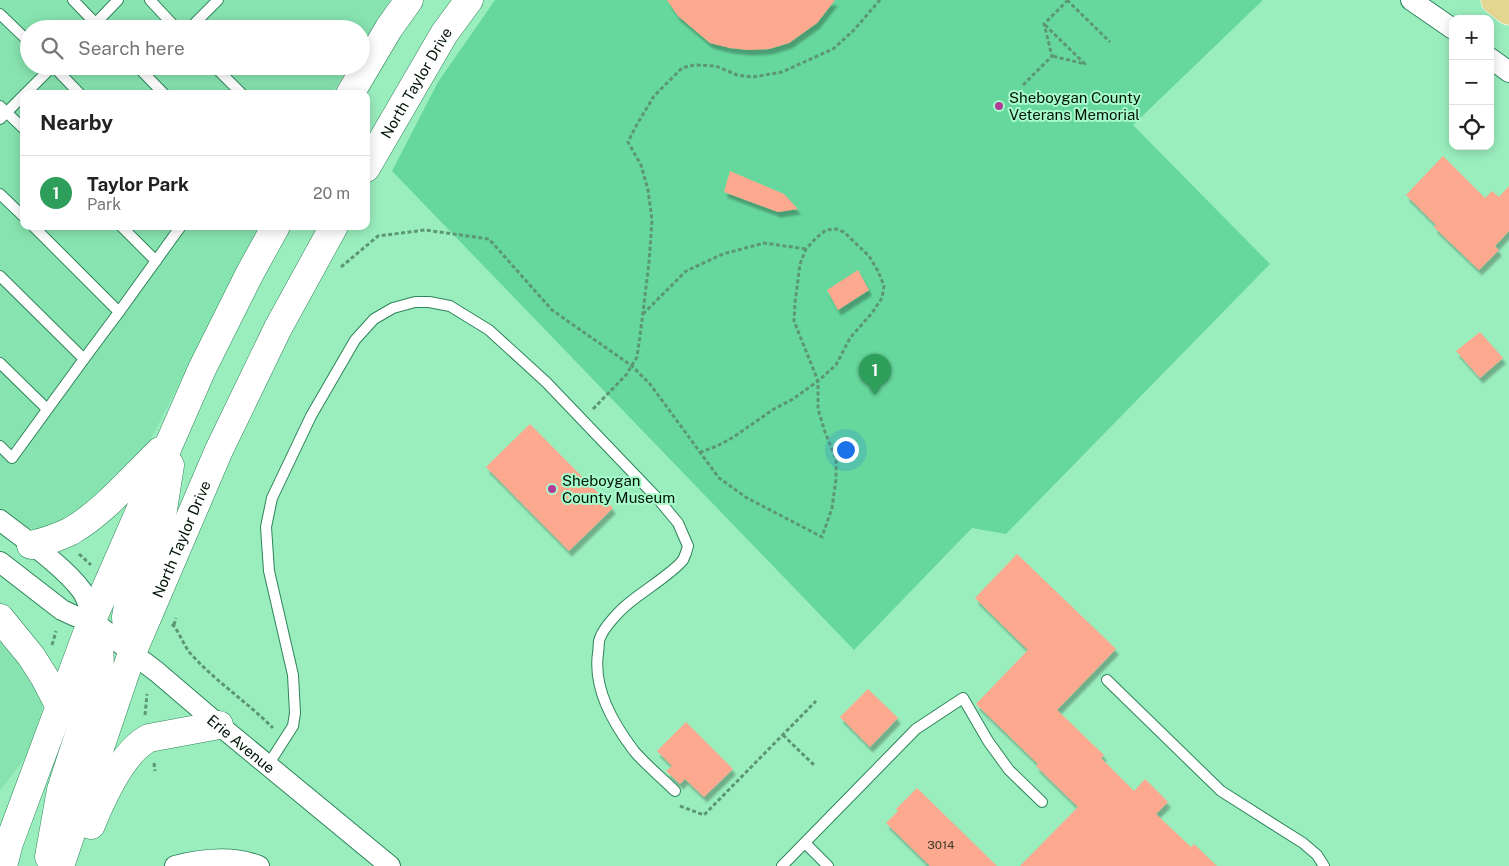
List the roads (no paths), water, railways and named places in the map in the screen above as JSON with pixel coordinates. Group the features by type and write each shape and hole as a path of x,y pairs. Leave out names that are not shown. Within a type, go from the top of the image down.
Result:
{"highway":[{"path":"1494,0 1509,11"}],"main road":[{"path":"370,60 389,28 409,0"},
{"name":"North Taylor Drive","path":"370,161 444,34 468,0"},
{"path":"352,90 361,75"},
{"path":"4,866 9,843 92,620 202,369 274,230"},
{"name":"North Taylor Drive","path":"60,866 132,653 219,450 278,328 332,230"},
{"path":"31,545 70,531 96,512 172,439"},
{"path":"132,653 126,617 130,598 162,516 169,477 172,439"},
{"path":"0,618 31,656 60,707"},
{"path":"47,866 61,790 100,670 98,640 92,620"},
{"path":"74,866 109,785 120,766 143,741 149,738 219,725"}],"street":[{"path":"1411,0 1449,26"},
{"path":"1493,60 1509,72"},
{"path":"0,520 64,572 82,591 89,606 92,620"},
{"name":"Erie Avenue","path":"0,562 68,614 92,620 389,866"},
{"path":"175,866 197,861 228,860 259,866"}],"lane":[{"path":"73,0 90,20"},
{"path":"102,20 118,0"},
{"path":"150,0 169,20"},
{"path":"198,20 218,0"},
{"path":"0,14 20,33"},
{"path":"30,90 44,75"},
{"path":"62,75 76,90"},
{"path":"146,75 160,90"},
{"path":"223,75 238,90"},
{"path":"20,99 2,112 20,127"},
{"path":"0,194 20,213"},
{"path":"37,230 119,312"},
{"path":"125,230 156,261"},
{"path":"0,446 12,458 178,230"},
{"path":"0,276 84,359"},
{"path":"268,765 293,726 295,713 293,675 269,571 266,527 272,498 311,416 355,340 374,319 393,308 414,302 429,302 450,306 490,330 546,382 641,481 678,523 688,546 683,560 666,575 644,590 611,623 600,638 598,658 598,679 603,699 635,752 675,791"},
{"path":"0,363 47,409"},
{"path":"1107,680 1221,791 1303,843 1317,855 1324,866"},
{"path":"782,866 916,729 962,698 988,741 1010,770 1042,802"},
{"path":"805,843 828,866"}],"place":[{"name":"Sheboygan County Veterans Memorial","path":"999,106"},
{"name":"Taylor Park","path":"875,395"},
{"name":"Sheboygan County Museum","path":"552,489"}]}
